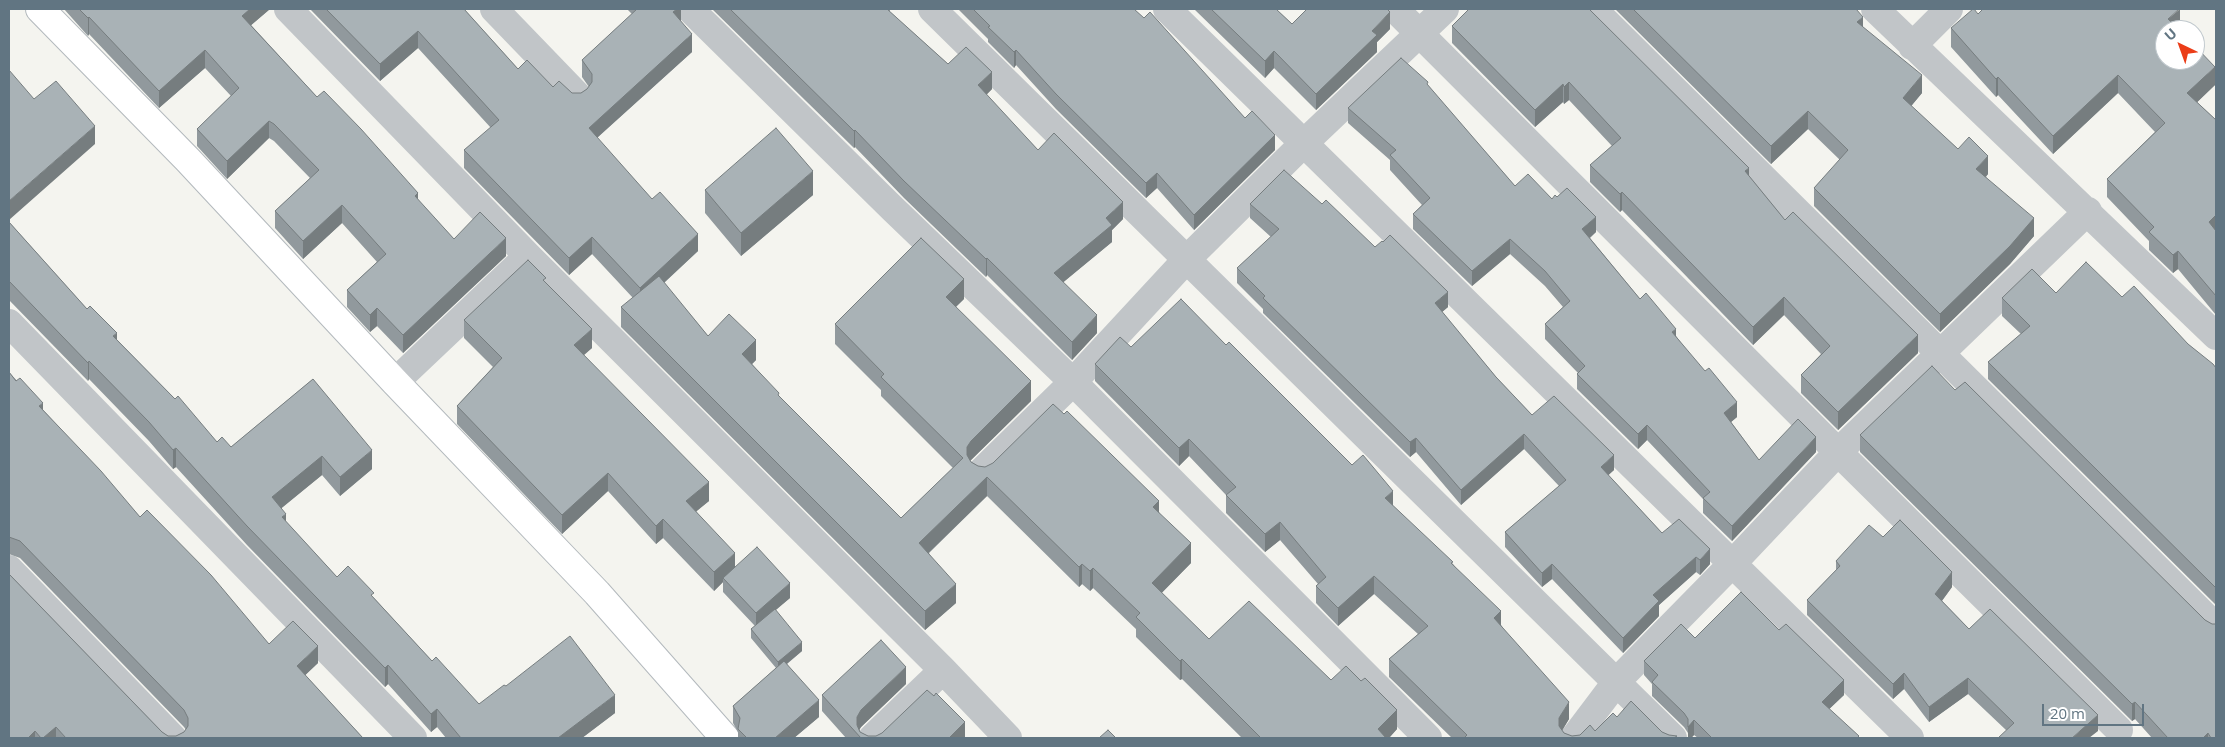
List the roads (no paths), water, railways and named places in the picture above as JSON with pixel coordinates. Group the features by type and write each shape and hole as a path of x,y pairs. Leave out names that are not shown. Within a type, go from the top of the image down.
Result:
{"street":[{"path":"40,9 188,160 395,382 597,593 725,738"},
{"path":"288,9 528,256 943,670 1008,738"},
{"path":"494,9 577,95"},
{"path":"690,9 893,209 1073,382 1428,738"},
{"path":"932,9 1673,738"},
{"path":"1167,9 1910,738"},
{"path":"1396,9 1838,452 2119,730"},
{"path":"982,472 1073,382 1186,260 1304,143 1421,34 1445,9"},
{"path":"1593,9 2216,627"},
{"path":"1875,9 2088,211 2216,336"},
{"path":"1912,46 1949,9"},
{"path":"1574,738 1617,681 1732,564 1838,452 1942,354 2088,211"},
{"path":"395,382 528,256"},
{"path":"9,323 402,735"},
{"path":"9,569 173,738"},
{"path":"872,738 943,670"}]}
